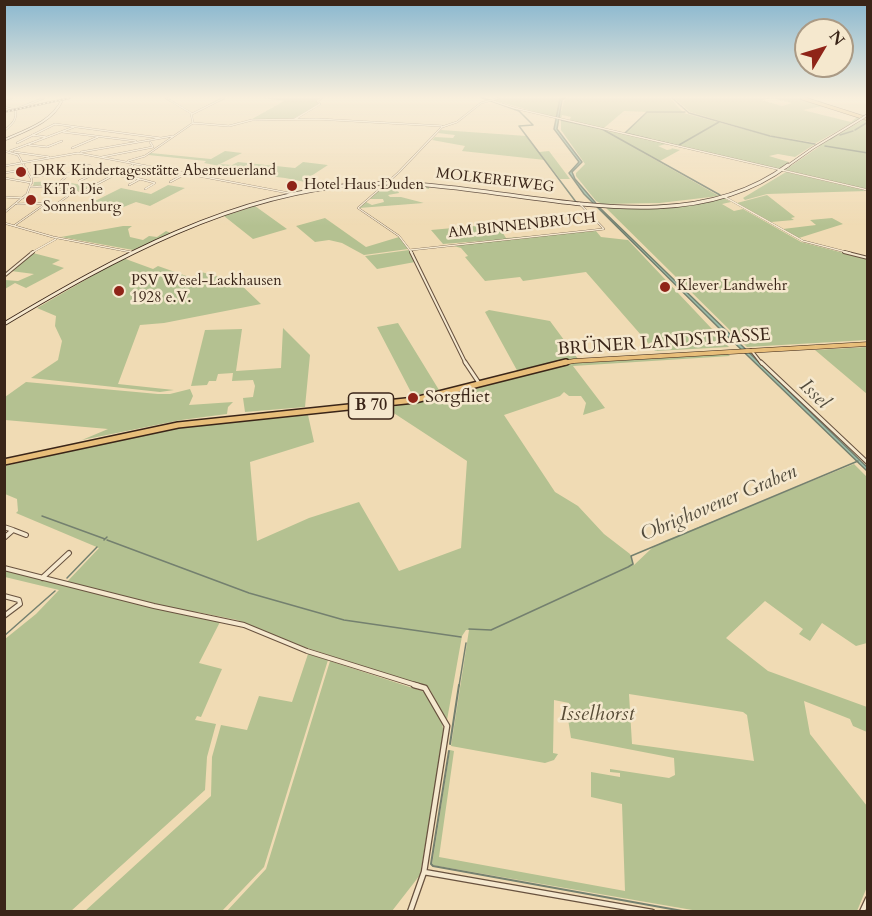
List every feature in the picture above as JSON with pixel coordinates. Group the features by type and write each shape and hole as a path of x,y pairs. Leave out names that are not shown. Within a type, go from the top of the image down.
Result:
{"main road":[{"name":"MOLKEREIWEG","path":"4,324 90,273 131,252 224,215 295,195 336,187 384,183 438,185 599,205 669,204 723,196 760,184 824,141"},
{"name":"BRÜNER LANDSTRASSE","path":"4,462 178,425 228,418 393,404 436,396 531,369 574,361 867,344"}],"street":[{"path":"17,143 21,141"},
{"path":"9,152 39,141"},
{"path":"28,145 47,147 62,141"},
{"path":"72,148 88,141"},
{"path":"131,141 139,142"},
{"path":"4,166 146,141"},
{"path":"123,162 144,157 165,141"},
{"path":"430,141 399,173 384,183 359,209 399,236 410,250 464,360 480,384"},
{"path":"654,141 867,190"},
{"path":"99,157 153,147 150,142"},
{"path":"4,151 16,154 25,153"},
{"path":"9,152 51,158"},
{"path":"74,153 295,195"},
{"path":"4,213 23,198 31,185 31,177 16,154"},
{"path":"79,163 91,166 80,171"},
{"path":"4,178 80,193 135,164"},
{"path":"4,173 27,169"},
{"path":"31,177 80,171 98,172 155,183 145,189"},
{"path":"61,182 72,172"},
{"path":"79,181 98,172"},
{"path":"170,182 186,173"},
{"path":"129,185 140,179"},
{"path":"50,194 48,194 59,189"},
{"path":"17,204 60,202 68,196 67,191"},
{"path":"723,196 803,241 867,258"},
{"path":"4,198 23,198"},
{"name":"AM BINNENBRUCH","path":"410,250 604,229 579,203"},
{"path":"13,226 22,222 45,204"},
{"path":"4,223 58,238 131,252"},
{"path":"4,276 26,258 58,238"},
{"path":"750,350 867,463"},
{"path":"4,527 26,535"},
{"path":"4,538 13,530"},
{"path":"42,578 69,553"},
{"path":"4,568 244,625 307,651 425,688 447,726 423,872 410,912"},
{"path":"4,597 19,600 20,604 4,616"},
{"path":"423,872 652,912"},
{"path":"862,912 867,899"}],"green space":[{"path":"436,141 531,141 539,152 549,151 570,179 560,179 545,160 462,151 465,146"},
{"path":"569,141 654,141 667,144 658,146 667,150 671,148 680,150 660,161 638,150 719,196 660,203 602,204 596,201 576,176 585,164"},
{"path":"658,141 796,141 815,144 795,157 778,154 769,156 789,162 780,169"},
{"path":"826,141 867,141 867,189 785,170"},
{"path":"225,151 242,153 220,164 232,165 238,162 295,168 303,162 328,165 305,180 340,186 297,193 295,192 320,185 227,171 230,168 204,163 206,161 148,155 151,153 211,159"},
{"path":"786,172 867,191 767,194 745,200 743,198"},
{"path":"60,181 93,187 69,191 49,186 33,186 34,182"},
{"path":"385,184 429,186 429,189 416,186 397,188 399,193 388,195 424,203 359,208 366,202 372,205 384,202 383,199 370,199"},
{"path":"168,185 185,188 150,206 136,202 121,208 91,203 121,188 151,194"},
{"path":"767,195 795,217 791,218 794,220 771,222 737,203"},
{"path":"724,198 731,202 722,204 734,211 743,209 801,242 867,259 867,340 747,347 605,207 693,203"},
{"path":"255,206 287,229 253,239 224,216"},
{"path":"325,218 366,247 399,237 408,249 364,255 342,243 329,240 315,242 296,226"},
{"path":"832,218 843,224 799,238 783,229 816,225 810,220"},
{"path":"497,224 506,238 596,231 601,237 628,240 729,347 655,351 586,272 523,281 520,277 485,281 465,257 468,256 461,248 450,245 494,240 443,244 431,230"},
{"path":"132,226 128,229 130,237 143,240 149,236 157,237 166,231 173,234 133,250 61,237"},
{"path":"409,250 415,262 377,269 365,256"},
{"path":"33,253 60,260 52,264 64,268 26,288 15,283 5,289 5,280 18,281 34,274 11,271"},
{"path":"123,258 153,269 158,266 192,278 201,272 237,281 261,304 164,323 140,325 118,384 174,390 160,392 31,378 58,360 62,341 55,326 56,316 37,308"},
{"name":"Isselhorst","path":"489,310 550,321 581,363 728,354 730,356 573,366 605,408 583,415 586,403 581,396 569,396 564,392 560,396 504,415 555,492 578,506 604,534 630,554 634,565 652,548 664,541 854,464 867,477 867,643 856,646 822,623 810,641 799,634 803,629 765,601 726,638 768,671 867,707 867,732 853,726 850,719 804,701 810,734 867,806 867,887 857,911 698,911 432,865 450,750 454,751 439,857 625,891 622,804 591,797 591,772 620,777 620,773 610,772 610,769 669,778 675,775 674,758 571,738 568,719 569,703 554,700 553,753 558,754 554,760 545,763 451,746 469,630 466,630 462,636 447,720 429,688 304,647 237,620 197,612 196,617 220,622 199,663 222,669 201,717 197,716 195,720 216,724 207,757 205,790 71,911 5,911 5,639 36,614 59,590 5,577 4,570 64,585 99,548 16,513 18,511 17,499 5,494 5,466 160,431 208,423 308,415 314,442 250,462 257,541 309,518 359,502 399,571 461,548 467,461 386,408 446,397 519,374 485,312","holes":["629,694 743,712 747,715 754,761 632,744"]},
{"path":"398,323 439,390 413,396 377,327"},
{"path":"283,328 310,355 305,407 245,412 243,398 253,397 255,386 253,380 232,381 233,373 218,374 216,381 209,381 207,385 191,386 205,330 242,329 236,371 281,368"},
{"path":"867,347 867,394 815,350"},
{"path":"26,382 158,394 170,394 190,389 193,396 189,405 233,402 228,407 227,414 181,420 82,440 108,429 5,420 5,397"},
{"path":"308,654 328,660 264,867 222,911 85,911 211,796 212,757 221,725 247,730 259,696 292,702"},
{"path":"330,661 425,692 442,723 444,734 420,875 392,911 226,912 266,869"}],"shaded area":[{"path":"563,141 566,141 582,162 572,172 575,179 600,208 867,467 867,471 584,194 569,173 579,162"}],"waterway":[{"path":"530,141 576,202"},
{"path":"623,141 720,195"},
{"path":"658,141 679,146"},
{"path":"679,145 686,141"},
{"path":"797,141 815,144"},
{"path":"825,146 868,153"},
{"name":"Obrighovener Graben","path":"469,629 491,630 628,567 633,564 631,556 858,461"},
{"path":"42,516 105,539"},
{"path":"107,540 249,593 344,620 461,637"},
{"path":"67,578 97,547"},
{"path":"4,636 55,591"},
{"name":"Obrighovener Graben","path":"459,686 466,643"},
{"name":"Obrighovener Graben","path":"450,744 459,685"},
{"name":"Obrighovener Graben","path":"449,751 431,864 433,866 688,912"}],"place":[{"name":"DRK Kindertagesstätte Abenteuerland","path":"21,172"},
{"name":"Hotel Haus Duden","path":"292,186"},
{"name":"KiTa Die Sonnenburg","path":"31,200"},
{"name":"Klever Landwehr","path":"665,287"},
{"name":"PSV Wesel-Lackhausen 1928 e.V.","path":"119,291"},
{"name":"Sorgfliet","path":"413,398"}],"water label":[{"name":"Issel","path":"814,395"}]}
